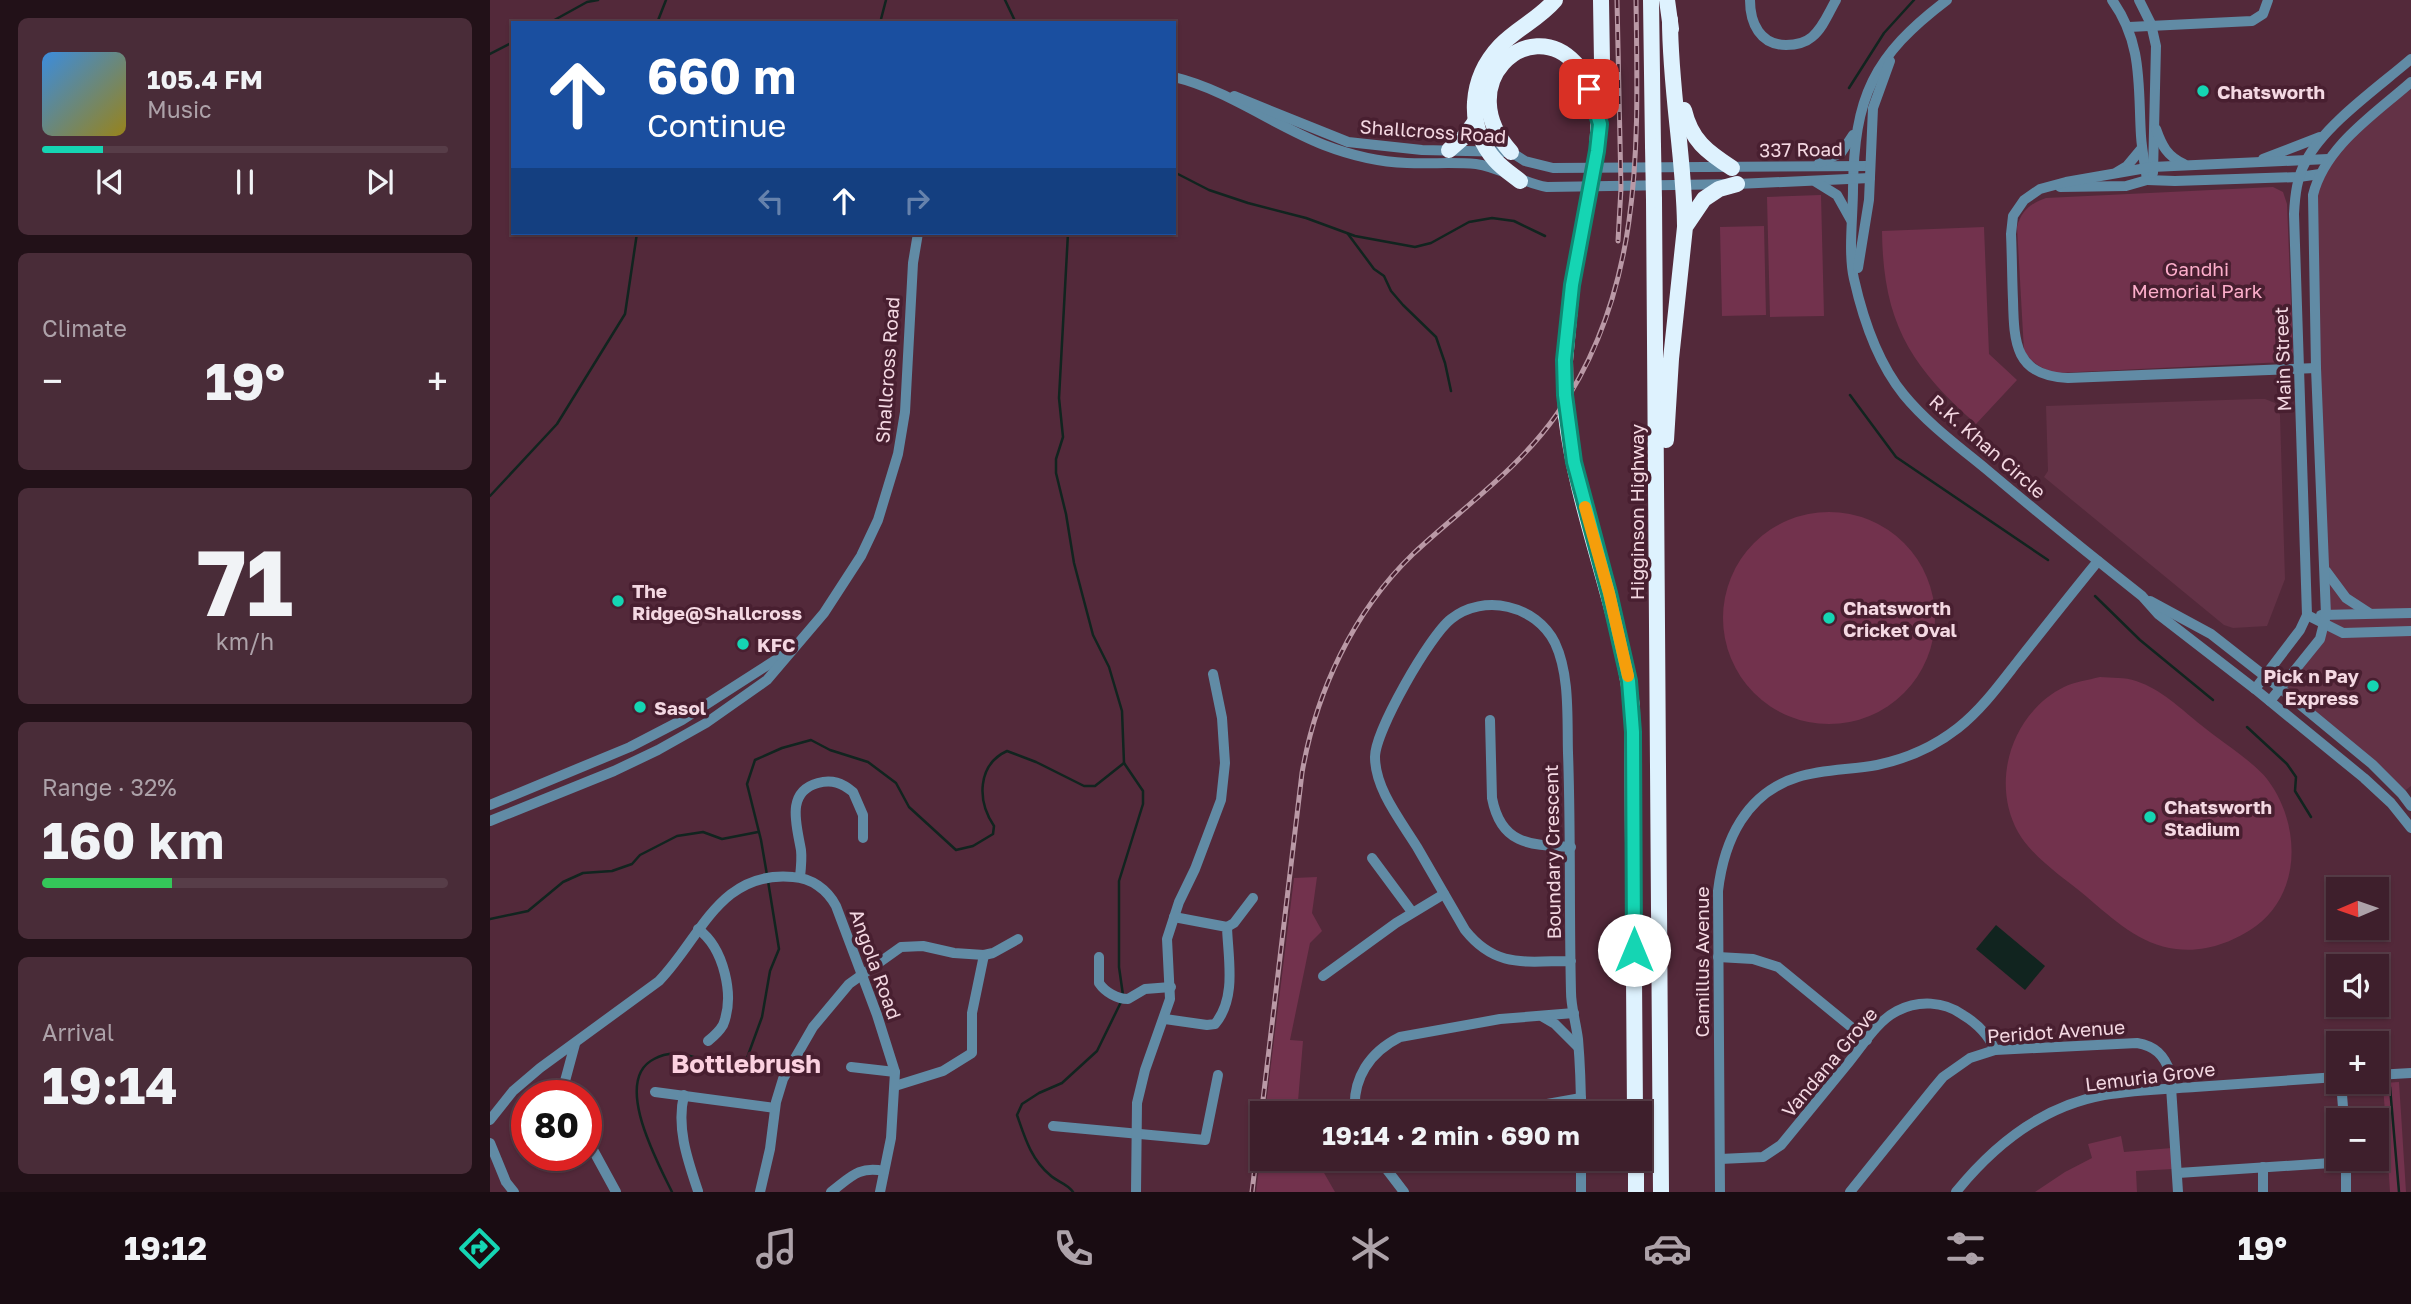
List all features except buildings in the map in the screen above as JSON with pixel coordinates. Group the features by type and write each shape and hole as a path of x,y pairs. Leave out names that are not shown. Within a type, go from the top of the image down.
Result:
{"highway":[{"path":"1520,181 1496,162 1487,150 1483,121 1475,94 1486,65 1500,46 1541,15 1555,0"},
{"name":"Higginson Highway","path":"1601,0 1600,124 1572,285 1564,360 1566,416 1578,480 1625,656 1632,707 1635,1101"},
{"name":"Higginson Highway","path":"1651,0 1658,575 1661,1192"},
{"path":"1667,0 1687,123 1700,145 1732,168"},
{"path":"1658,575 1671,359 1685,228 1683,168 1670,55 1670,20"},
{"path":"1449,150 1483,121 1488,90 1496,71 1517,52 1541,48 1569,57 1586,82 1600,124"},
{"path":"1483,121 1511,152"},
{"path":"1476,164 1487,150"},
{"path":"1685,228 1704,199 1719,189 1737,184"},
{"path":"1636,1171 1636,1192"}],"street":[{"path":"1750,0 1752,19 1761,35 1776,44 1784,45 1812,38 1836,0"},
{"name":"R.K. Khan Circle","path":"1947,0 1897,46 1878,68 1857,128 1853,179 1852,266 1861,307 1878,353 1904,395 1936,428 2142,596 2211,634 2265,676 2407,790 2411,806"},
{"path":"2112,0 2129,27 2137,64 2142,148 2150,174"},
{"path":"2139,0 2151,24 2155,46 2155,127 2150,174"},
{"path":"2129,27 2252,21 2263,14 2268,0"},
{"name":"R.K. Khan Circle","path":"1857,288 1869,200 1871,121 1886,67 1897,46"},
{"name":"Main Street","path":"2307,615 2294,214 2299,177 2305,161 2322,136 2411,58"},
{"name":"Shallcross Road","path":"1176,78 1221,94 1300,135 1347,153 1404,163 1476,164 1520,181 1547,187 1737,184"},
{"name":"Main Street","path":"2270,701 2320,639 2325,620 2312,204 2315,187 2328,159 2411,82"},
{"name":"Shallcross Road","path":"1221,94 1244,99 1348,142 1422,150 1511,152 1532,164 1553,168 1732,168"},
{"path":"2155,127 2164,149 2187,165"},
{"path":"1810,166 1828,161 1842,153 1857,128"},
{"path":"2250,164 2322,136"},
{"path":"2112,175 2127,166 2142,148"},
{"path":"2316,368 2068,378 2046,376 2028,364 2017,349 2011,224 2020,204 2028,196 2040,189 2066,182 2112,175 2150,174 2187,165 2328,159"},
{"name":"337 Road","path":"1732,168 1870,166"},
{"path":"2056,186 2126,186 2150,174 2175,181 2320,174"},
{"name":"337 Road","path":"1737,184 1870,178"},
{"path":"1815,182 1828,188 1843,202 1853,227"},
{"name":"Shallcross Road","path":"490,821 586,783 706,723 767,680 824,613 844,584 872,532 889,489 898,454 905,412 912,263 918,235"},
{"path":"2274,370 2300,351"},
{"name":"Camillus Avenue","path":"1720,1192 1718,891 1724,854 1736,828 1757,802 1785,782 1800,776 1879,764 1911,755 1960,727 1990,696 2098,561"},
{"path":"2324,569 2346,598 2371,614"},
{"name":"R.K. Khan Circle","path":"2142,596 2158,614 2270,701 2391,803 2411,828"},
{"name":"Boundary Crescent","path":"1493,605 1517,609 1541,624 1553,640 1563,670 1571,847 1571,961 1519,961 1492,954 1474,941 1465,930 1444,894 1383,787 1377,769 1376,745 1394,706 1434,638 1450,619 1470,608 1493,605"},
{"path":"2325,620 2371,614 2411,613"},
{"path":"2255,689 2300,630 2307,615 2325,620 2343,633"},
{"path":"2320,639 2343,633 2411,631"},
{"name":"Shallcross Road","path":"490,805 638,743 682,719 793,649"},
{"path":"1136,1192 1136,1135 1140,1091 1165,1019 1171,987 1166,949 1174,917 1221,800 1225,763 1222,718 1213,674"},
{"path":"1490,720 1492,798 1494,810 1503,826 1523,842 1538,846 1571,847"},
{"path":"800,877 802,856 794,812 799,798 810,786 831,781 853,792 863,815 863,838"},
{"path":"2391,803 2407,790"},
{"path":"1372,858 1412,912"},
{"name":"Angola Road","path":"490,1119 513,1091 540,1068 659,981 675,964 710,912 729,895 765,877 800,877 819,886 832,898 877,1015 895,1072 891,1138 880,1192"},
{"path":"1323,976 1412,912 1444,894"},
{"path":"1174,917 1227,927 1234,923 1253,898"},
{"path":"1165,1019 1207,1025 1218,1022 1229,989 1227,927"},
{"path":"698,929 708,935 720,957 726,989 723,1025 708,1041"},
{"path":"760,1192 783,1079 813,1027 849,985 895,949 908,945 984,955 1000,950 1018,939"},
{"path":"895,1086 943,1071 972,1053 972,1013 984,955"},
{"path":"1099,957 1099,983 1118,998 1128,999 1146,989 1171,987"},
{"path":"1718,957 1753,959 1778,967 1867,1040"},
{"path":"1564,1101 1581,1098 1571,995 1571,961"},
{"name":"Vandana Grove","path":"1720,1159 1763,1157 1781,1145 1885,1019 1896,1011 1923,1003 1956,1009 1983,1030 1995,1050"},
{"path":"1354,1101 1364,1067 1387,1044 1400,1037 1500,1019 1574,1013"},
{"path":"1542,1017 1555,1024 1578,1047"},
{"path":"565,1080 575,1044"},
{"name":"Peridot Avenue","path":"1850,1192 1943,1077 1970,1058 1995,1050 2144,1044 2166,1060 2172,1089 2178,1192"},
{"path":"851,1067 895,1072"},
{"path":"2389,1074 2411,1073"},
{"path":"1053,1126 1203,1140 1207,1138 1218,1075"},
{"name":"Lemuria Grove","path":"1956,1192 1988,1155 2027,1126 2083,1101 2106,1095 2326,1078"},
{"path":"655,1092 775,1108"},
{"path":"684,1095 681,1107 684,1140 698,1191"},
{"path":"490,1143 513,1192"},
{"path":"2178,1172 2326,1162"},
{"path":"602,1166 616,1192"},
{"path":"2263,1167 2263,1192"},
{"path":"831,1192 859,1171 872,1168 884,1171"},
{"path":"1388,1171 1404,1192"},
{"path":"1581,1171 1581,1192"},
{"path":"2346,1171 2346,1192"}],"shaded area":[{"path":"2411,83 2411,786 2402,793 2280,688 2325,625 2313,204 2328,160"},
{"path":"2265,399 2275,403 2280,415 2285,579 2267,626 2233,628 2224,625 2044,477 2048,471 2046,406"},
{"path":"1996,925 2045,966 2025,990 1976,949"}],"green space":[{"name":"Gandhi Memorial Park","path":"2273,187 2283,192 2287,204 2293,353 2284,362 2057,373 2038,365 2024,351 2017,227 2021,216 2031,205 2046,198"},
{"path":"1821,195 1824,316 1770,317 1767,197"},
{"path":"1764,226 1766,315 1722,316 1720,227"},
{"path":"1984,227 1989,354 2017,380 1976,424 1933,382 1904,339 1888,291 1882,231"},
{"name":"Chatsworth Cricket Oval","path":"1829,512 1850,514 1869,520 1904,543 1927,578 1933,597 1933,639 1927,658 1904,693 1869,716 1850,722 1829,724 1808,722 1789,716 1754,693 1731,658 1725,639 1723,618 1725,597 1731,578 1754,543 1789,520 1808,514"},
{"name":"Chatsworth Stadium","path":"2100,677 2132,680 2162,694 2254,766 2278,796 2290,835 2289,875 2282,894 2271,911 2256,926 2238,937 2208,948 2187,950 2163,947 2139,937 2050,867 2018,832 2006,791 2011,750 2019,731 2031,713 2064,687"},
{"path":"1317,877 1312,913 1322,931 1310,943 1290,1040 1303,1041 1298,1101 1266,1101 1294,878"},
{"path":"2399,1082 2406,1192 2390,1192 2389,1108 2385,1108 2384,1094 2389,1094 2389,1083"},
{"path":"2121,1136 2124,1152 2172,1148 2173,1169 2136,1171 2137,1192 2035,1192 2092,1158 2088,1144"},
{"path":"1259,1171 1323,1171 1335,1192 1256,1192"}],"waterway":[{"path":"553,21 587,2 598,0"},
{"path":"658,21 666,0"},
{"path":"881,21 886,0"},
{"path":"1005,0 1015,21"},
{"path":"1849,88 1884,33 1914,0"},
{"path":"490,54 511,43"},
{"path":"1176,173 1209,190 1248,203 1306,218 1355,236 1415,247 1431,243 1469,222 1492,218 1514,221 1545,236"},
{"path":"1348,234 1374,269 1384,276 1391,291 1436,337 1451,391"},
{"path":"490,496 557,424 625,314 637,235"},
{"path":"1068,235 1059,398 1063,437 1056,459 1056,473 1074,563 1093,635 1109,667 1122,711 1124,763 1143,791 1143,804 1119,881 1119,967 1123,995"},
{"path":"1850,395 1896,457 2048,560"},
{"path":"2095,596 2140,640 2213,700"},
{"path":"2247,727 2287,764 2296,777 2295,791 2311,817"},
{"path":"767,875 747,784 755,760 782,748 811,740 830,750 868,762 896,783 909,807 956,850 973,846 993,834 994,826 985,806 983,784 990,765 1007,751 1084,786 1095,786 1124,763"},
{"path":"490,919 528,911 563,882 583,873 612,871 632,864 640,855 677,836 703,832 722,839 758,832"},
{"path":"672,1192 642,1122 637,1085 642,1070 663,1055 680,1054 721,1064 747,1058 762,1017 770,971 779,949 768,881"},
{"path":"1073,1192 1043,1169 1029,1148 1017,1115 1022,1104 1062,1083 1097,1051 1121,1002"},
{"path":"2390,1087 2399,1192"}],"railway":[{"path":"1617,0 1621,188 1618,241"},
{"path":"1252,1192 1302,773 1317,713 1340,655 1372,601 1413,554 1525,453 1557,414 1585,366 1606,317 1621,266 1630,214 1637,108 1636,0"}],"slow traffic":[{"path":"1585,507 1628,676"}],"place":[{"name":"Chatsworth","path":"2203,91"},
{"name":"The Ridge@Shallcross","path":"618,601"},
{"name":"Chatsworth Cricket Oval","path":"1829,618"},
{"name":"KFC","path":"743,644"},
{"name":"Pick n Pay Express","path":"2373,686"},
{"name":"Sasol","path":"640,707"},
{"name":"Chatsworth Stadium","path":"2150,817"}],"district":[{"name":"Bottlebrush","path":"746,1063"}],"route":[{"path":"1589,89 1600,124 1572,285 1564,360 1566,416 1583,501 1609,593 1629,681 1633,732 1634,950"}]}
